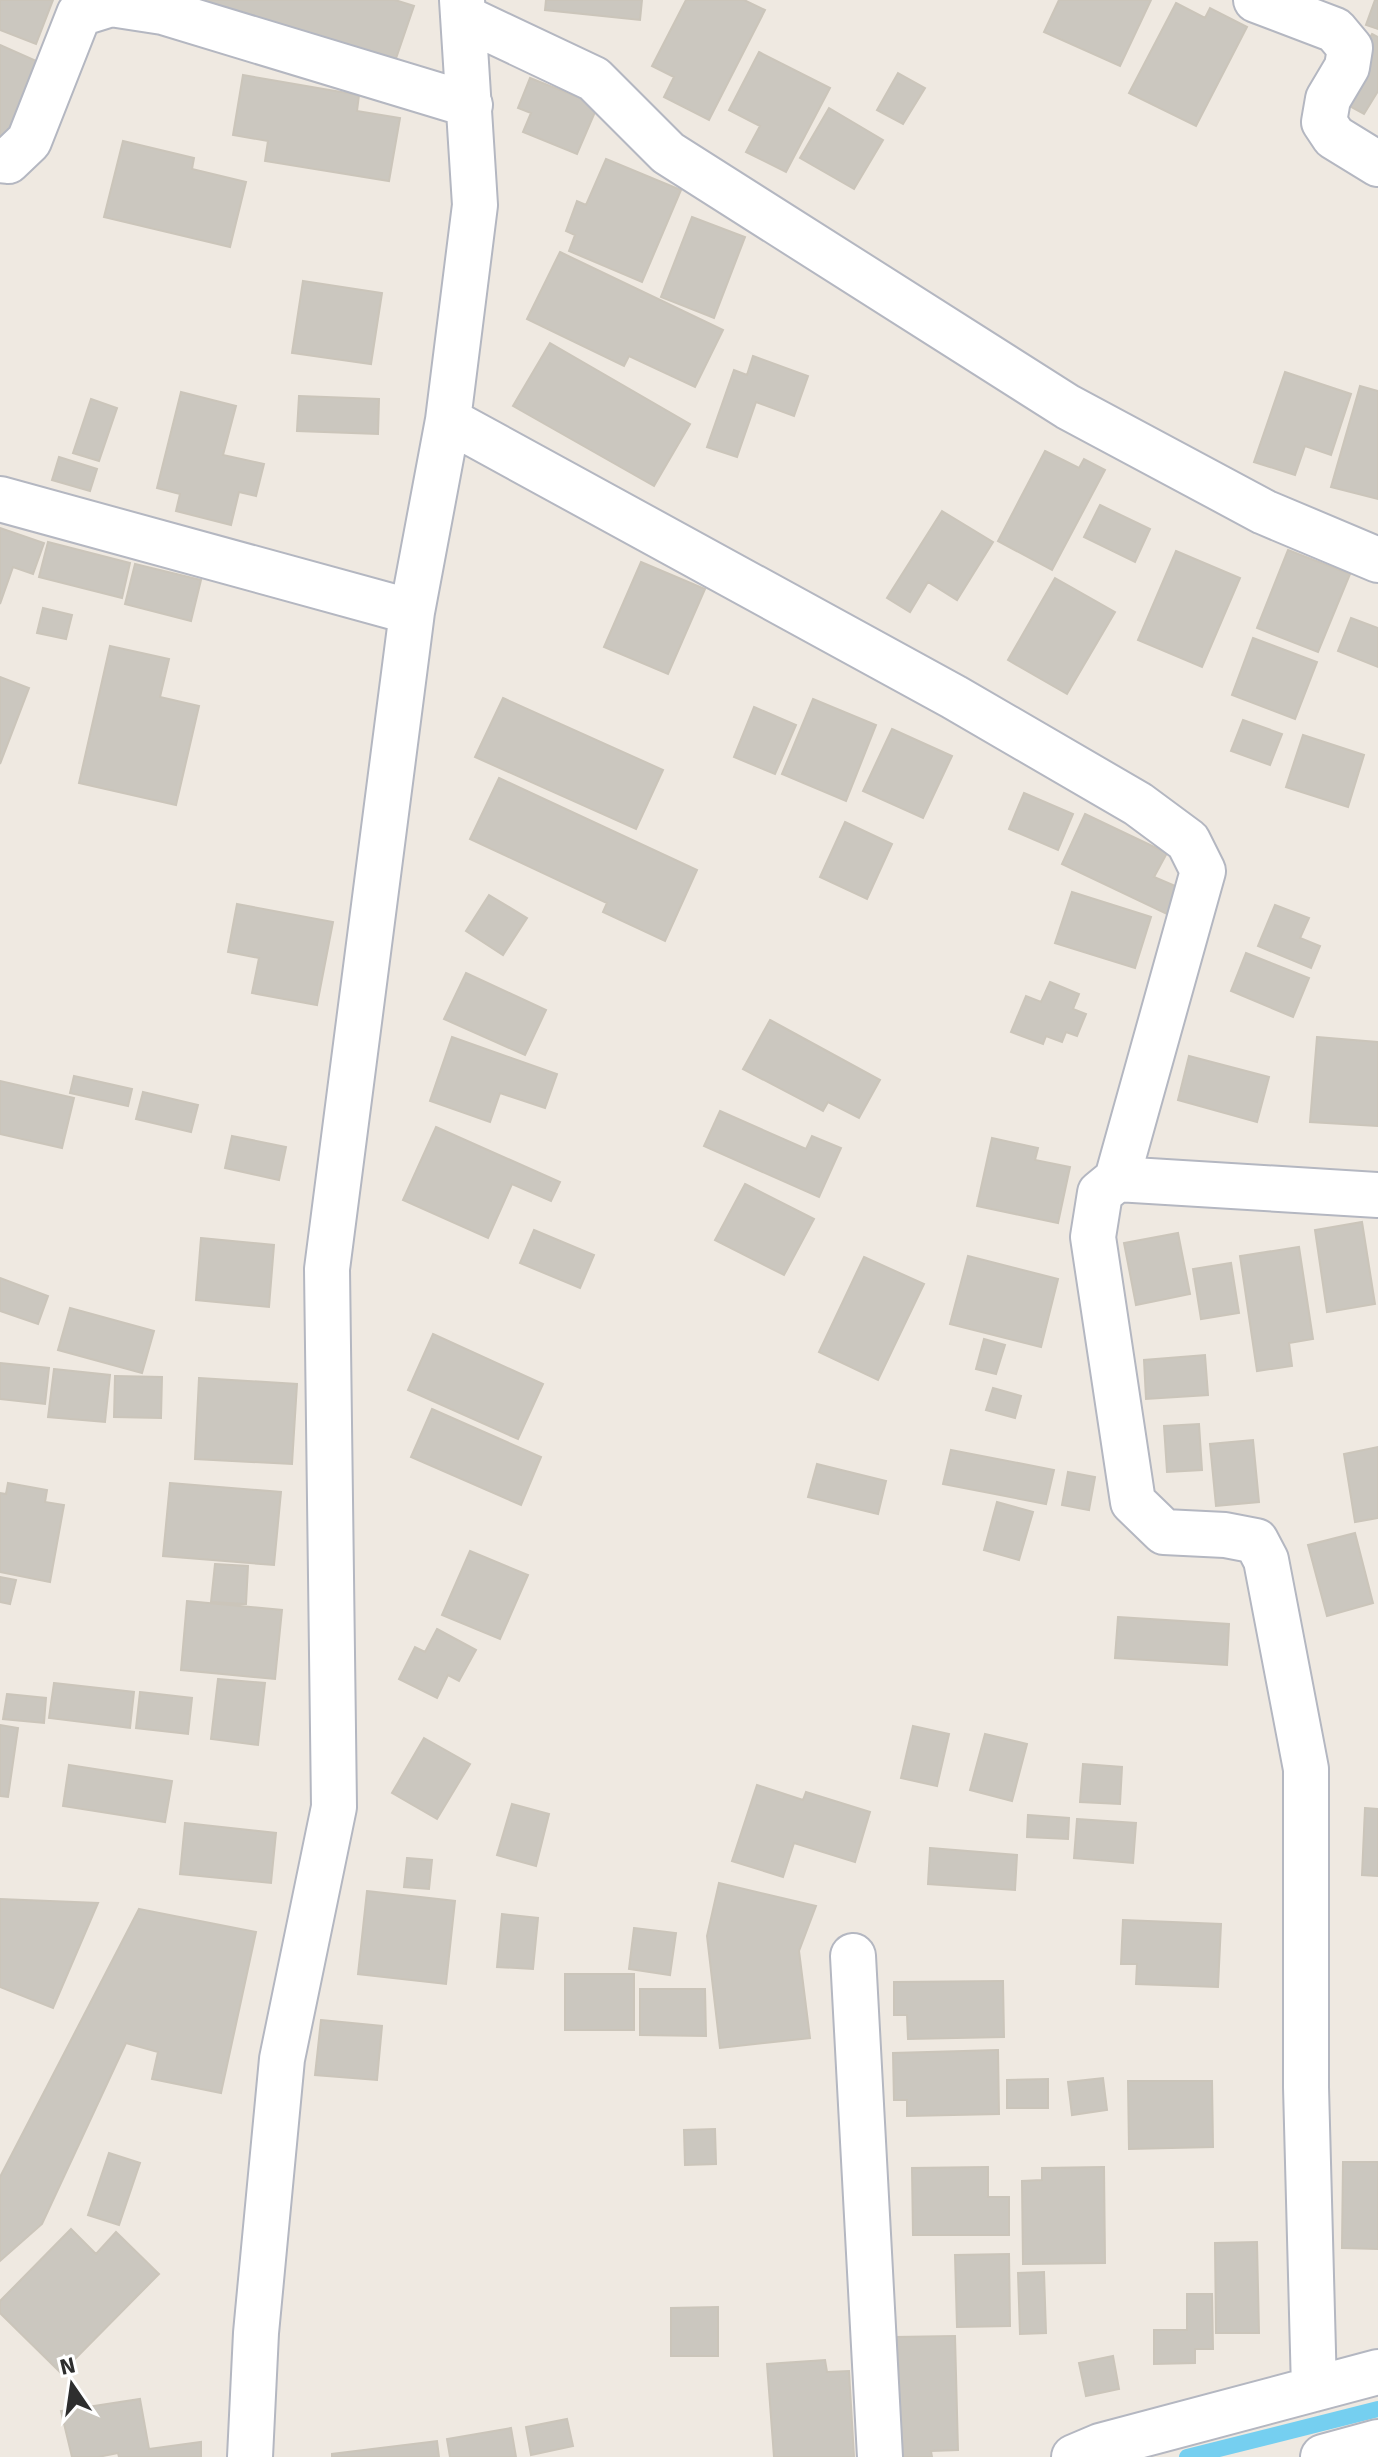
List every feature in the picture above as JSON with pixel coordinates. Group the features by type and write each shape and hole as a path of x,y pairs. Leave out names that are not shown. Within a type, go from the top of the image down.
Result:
{"street":[{"path":"1256,0 1335,30 1350,48 1347,67 1328,99 1324,122 1334,137 1378,164"},
{"path":"0,160 8,161 29,141 79,14 111,4 163,12 470,105"},
{"path":"250,2457 256,2333 282,2059 334,1807 327,1269 412,612 448,420 475,205 462,8"},
{"path":"462,8 594,79 668,153 1068,407 1264,512 1378,560"},
{"path":"448,420 954,697 1138,804 1188,841 1203,871 1117,1179 1100,1193 1093,1237 1133,1502 1164,1532 1225,1535 1256,1541 1266,1560 1306,1769 1306,2087 1314,2389"},
{"path":"0,499 412,612"},
{"path":"1117,1179 1378,1195"},
{"path":"853,1956 880,2457"},
{"path":"1074,2457 1100,2446 1378,2372"},
{"path":"1323,2457 1378,2442"}],"building":[{"path":"0,0 53,0 36,44 0,30"},
{"path":"174,0 395,0 414,6 391,73"},
{"path":"546,0 642,0 640,20 545,10"},
{"path":"686,0 744,0 765,10 709,120 664,97 674,77 652,66"},
{"path":"1059,0 1151,0 1120,66 1044,32"},
{"path":"1375,0 1378,0 1378,29 1366,25"},
{"path":"1176,3 1205,18 1210,8 1247,27 1196,126 1129,93"},
{"path":"1372,34 1378,37 1378,91 1364,114 1335,98"},
{"path":"0,45 43,64 8,141 0,138"},
{"path":"759,52 830,88 786,172 746,152 760,126 729,110"},
{"path":"898,73 925,88 903,124 877,110"},
{"path":"243,75 359,95 357,111 400,118 389,181 265,161 268,141 233,135"},
{"path":"530,78 598,105 577,154 523,132 531,113 518,108"},
{"path":"829,108 883,140 854,189 800,158"},
{"path":"123,141 194,158 192,169 246,182 230,247 104,217"},
{"path":"606,159 681,190 642,282 569,251 575,235 566,231 577,201 586,205"},
{"path":"692,217 745,237 714,318 661,297"},
{"path":"560,252 723,330 695,387 629,356 624,366 527,319"},
{"path":"303,281 382,293 371,364 292,353"},
{"path":"550,343 690,424 654,486 513,406"},
{"path":"753,356 808,376 794,416 756,402 737,457 707,447 734,370 747,375"},
{"path":"1285,372 1351,394 1331,455 1305,446 1295,475 1254,462"},
{"path":"1360,386 1378,391 1378,499 1331,487"},
{"path":"181,392 236,406 223,455 264,464 256,496 239,492 231,525 176,511 180,494 157,488"},
{"path":"299,396 379,399 378,434 297,431"},
{"path":"91,399 117,408 99,461 73,453"},
{"path":"1045,451 1079,468 1084,459 1105,470 1052,570 998,541"},
{"path":"59,457 97,469 90,491 52,480"},
{"path":"1100,505 1150,529 1135,562 1084,537"},
{"path":"942,511 993,542 957,600 928,582 910,612 887,598"},
{"path":"0,528 44,543 33,574 13,567 0,604"},
{"path":"48,542 130,563 122,598 39,577"},
{"path":"1288,550 1350,574 1318,652 1257,628"},
{"path":"1176,551 1240,578 1202,667 1138,640"},
{"path":"641,562 705,589 668,674 604,647"},
{"path":"135,564 201,580 191,621 125,604"},
{"path":"1055,578 1115,612 1067,694 1008,660"},
{"path":"43,608 72,615 66,639 37,633"},
{"path":"1351,618 1378,628 1378,667 1338,651"},
{"path":"1253,638 1317,662 1295,719 1232,695"},
{"path":"110,646 169,659 160,697 199,706 176,805 79,783"},
{"path":"0,677 29,688 0,764"},
{"path":"503,698 663,770 636,829 475,757"},
{"path":"813,699 876,725 846,801 782,774"},
{"path":"754,707 796,725 775,774 734,757"},
{"path":"1243,720 1282,734 1270,765 1231,751"},
{"path":"892,729 952,756 923,818 863,791"},
{"path":"1303,735 1364,755 1348,807 1286,787"},
{"path":"499,778 697,870 665,941 603,912 607,903 470,839"},
{"path":"1024,793 1073,814 1058,850 1009,829"},
{"path":"1085,814 1167,853 1154,877 1180,888 1167,914 1062,864"},
{"path":"845,822 892,844 867,899 820,877"},
{"path":"1072,892 1151,917 1135,968 1055,943"},
{"path":"489,895 527,918 503,955 466,931"},
{"path":"237,904 333,922 317,1005 252,993 259,958 228,952"},
{"path":"1275,905 1309,918 1300,938 1320,946 1311,968 1258,946"},
{"path":"1246,953 1309,978 1293,1017 1231,991"},
{"path":"466,973 546,1010 525,1055 444,1019"},
{"path":"1050,982 1079,994 1073,1009 1086,1014 1077,1036 1066,1032 1062,1042 1046,1036 1043,1044 1011,1032 1026,996 1041,1002"},
{"path":"770,1020 880,1080 859,1118 828,1102 823,1111 743,1069"},
{"path":"452,1037 557,1074 545,1108 500,1093 490,1122 430,1101"},
{"path":"1317,1037 1378,1042 1378,1126 1310,1122"},
{"path":"1189,1056 1269,1077 1257,1122 1178,1100"},
{"path":"74,1076 132,1089 128,1106 70,1093"},
{"path":"0,1081 74,1098 62,1148 0,1134"},
{"path":"143,1092 198,1105 191,1132 136,1119"},
{"path":"720,1111 806,1149 812,1136 841,1148 819,1197 704,1146"},
{"path":"436,1127 560,1182 551,1201 512,1184 488,1238 403,1200"},
{"path":"232,1136 286,1147 279,1180 225,1168"},
{"path":"992,1138 1038,1148 1035,1160 1070,1167 1058,1223 977,1206"},
{"path":"745,1184 814,1219 784,1275 715,1240"},
{"path":"1362,1222 1375,1304 1327,1312 1315,1230"},
{"path":"534,1230 594,1255 580,1288 520,1263"},
{"path":"1178,1233 1190,1294 1136,1305 1124,1243"},
{"path":"201,1238 274,1245 269,1307 196,1300"},
{"path":"1299,1247 1313,1339 1289,1343 1292,1366 1257,1371 1240,1256"},
{"path":"968,1256 1058,1279 1041,1347 950,1324"},
{"path":"864,1257 924,1284 878,1380 819,1352"},
{"path":"1231,1263 1239,1313 1201,1319 1193,1269"},
{"path":"0,1278 48,1296 38,1324 0,1311"},
{"path":"70,1308 154,1331 142,1373 58,1350"},
{"path":"433,1334 543,1384 518,1439 408,1390"},
{"path":"984,1339 1005,1345 996,1374 976,1369"},
{"path":"1205,1355 1208,1395 1146,1399 1144,1360"},
{"path":"0,1363 49,1368 45,1404 0,1399"},
{"path":"54,1369 110,1375 105,1422 48,1417"},
{"path":"115,1376 162,1377 161,1418 114,1417"},
{"path":"199,1378 297,1384 292,1464 195,1459"},
{"path":"993,1388 1021,1396 1015,1418 986,1410"},
{"path":"432,1409 541,1457 521,1505 411,1457"},
{"path":"1199,1424 1202,1470 1167,1472 1164,1426"},
{"path":"1253,1440 1259,1502 1216,1506 1210,1444"},
{"path":"1378,1447 1378,1518 1355,1522 1344,1454"},
{"path":"951,1450 1054,1470 1046,1504 943,1484"},
{"path":"817,1464 886,1481 878,1514 808,1497"},
{"path":"1068,1472 1095,1477 1089,1510 1062,1505"},
{"path":"8,1483 47,1490 45,1502 64,1505 50,1582 0,1572 0,1493 6,1494"},
{"path":"170,1483 281,1492 274,1565 163,1556"},
{"path":"997,1502 1033,1512 1019,1560 984,1550"},
{"path":"1355,1533 1373,1603 1327,1616 1308,1545"},
{"path":"470,1551 528,1575 500,1639 442,1615"},
{"path":"215,1564 248,1566 246,1604 211,1602"},
{"path":"0,1577 16,1580 10,1604 0,1602"},
{"path":"187,1601 282,1610 275,1679 181,1670"},
{"path":"1118,1617 1229,1624 1227,1665 1115,1658"},
{"path":"437,1629 476,1650 459,1681 448,1675 437,1698 399,1679 415,1647 425,1652"},
{"path":"218,1679 265,1683 258,1745 211,1739"},
{"path":"54,1683 134,1692 130,1728 49,1718"},
{"path":"140,1692 192,1698 188,1734 136,1728"},
{"path":"7,1694 46,1698 44,1723 3,1719"},
{"path":"0,1725 18,1728 8,1797 0,1796"},
{"path":"913,1726 949,1734 937,1786 901,1778"},
{"path":"985,1734 1027,1744 1012,1801 970,1790"},
{"path":"424,1738 470,1764 437,1819 392,1793"},
{"path":"1083,1764 1122,1767 1120,1804 1080,1802"},
{"path":"69,1765 172,1781 165,1822 63,1806"},
{"path":"757,1785 803,1800 806,1792 870,1812 855,1862 794,1843 783,1877 732,1861"},
{"path":"512,1804 549,1814 536,1866 497,1855"},
{"path":"1365,1808 1378,1809 1378,1876 1362,1875"},
{"path":"1028,1815 1069,1818 1068,1839 1027,1837"},
{"path":"1077,1819 1136,1823 1133,1863 1074,1858"},
{"path":"185,1823 276,1833 271,1883 180,1874"},
{"path":"930,1848 1017,1855 1015,1890 928,1884"},
{"path":"407,1858 432,1860 429,1889 404,1887"},
{"path":"719,1883 816,1906 799,1951 810,2038 720,2048 707,1936"},
{"path":"367,1891 455,1901 446,1984 358,1974"},
{"path":"0,1899 98,1903 53,2008 0,1987"},
{"path":"139,1909 256,1932 221,2093 152,2079 158,2052 126,2043 42,2224 0,2261 0,2177"},
{"path":"502,1914 538,1918 533,1969 497,1967"},
{"path":"1123,1920 1221,1924 1218,1987 1136,1984 1137,1964 1121,1964"},
{"path":"634,1928 676,1933 670,1975 629,1969"},
{"path":"565,1974 634,1974 634,2030 565,2030"},
{"path":"1003,1981 1004,2037 908,2039 907,2015 894,2015 894,1982"},
{"path":"640,1989 705,1989 706,2036 640,2035"},
{"path":"321,2020 382,2026 377,2080 315,2075"},
{"path":"998,2050 999,2114 907,2116 907,2100 894,2100 893,2053"},
{"path":"1103,2078 1107,2110 1072,2115 1068,2082"},
{"path":"1048,2079 1048,2108 1007,2108 1007,2080"},
{"path":"1128,2081 1212,2081 1213,2147 1129,2149"},
{"path":"715,2129 716,2164 685,2165 684,2130"},
{"path":"109,2153 140,2163 119,2225 88,2215"},
{"path":"1343,2162 1378,2162 1378,2249 1342,2248"},
{"path":"988,2167 988,2197 1009,2197 1009,2235 913,2235 912,2168"},
{"path":"1104,2167 1105,2263 1023,2264 1022,2181 1042,2180 1042,2168"},
{"path":"71,2229 96,2254 116,2232 159,2274 61,2373 0,2313 0,2301"},
{"path":"1257,2242 1259,2333 1216,2333 1215,2243"},
{"path":"1009,2254 1010,2326 957,2327 955,2255"},
{"path":"1044,2272 1046,2333 1020,2334 1018,2273"},
{"path":"1187,2294 1212,2294 1213,2349 1195,2349 1195,2363 1154,2364 1154,2330 1187,2330"},
{"path":"718,2307 718,2356 671,2356 671,2308"},
{"path":"955,2336 958,2450 931,2451 932,2457 898,2457 895,2337"},
{"path":"1113,2356 1119,2389 1086,2396 1079,2363"},
{"path":"825,2360 827,2372 849,2371 854,2457 774,2457 767,2364"},
{"path":"140,2399 149,2449 201,2442 201,2457 119,2457 118,2453 72,2457 61,2411"},
{"path":"567,2419 573,2446 531,2455 526,2427"},
{"path":"511,2428 516,2457 450,2457 447,2439"},
{"path":"437,2441 439,2457 332,2457 332,2454"}],"waterway":[{"path":"1187,2457 1378,2409"}]}
